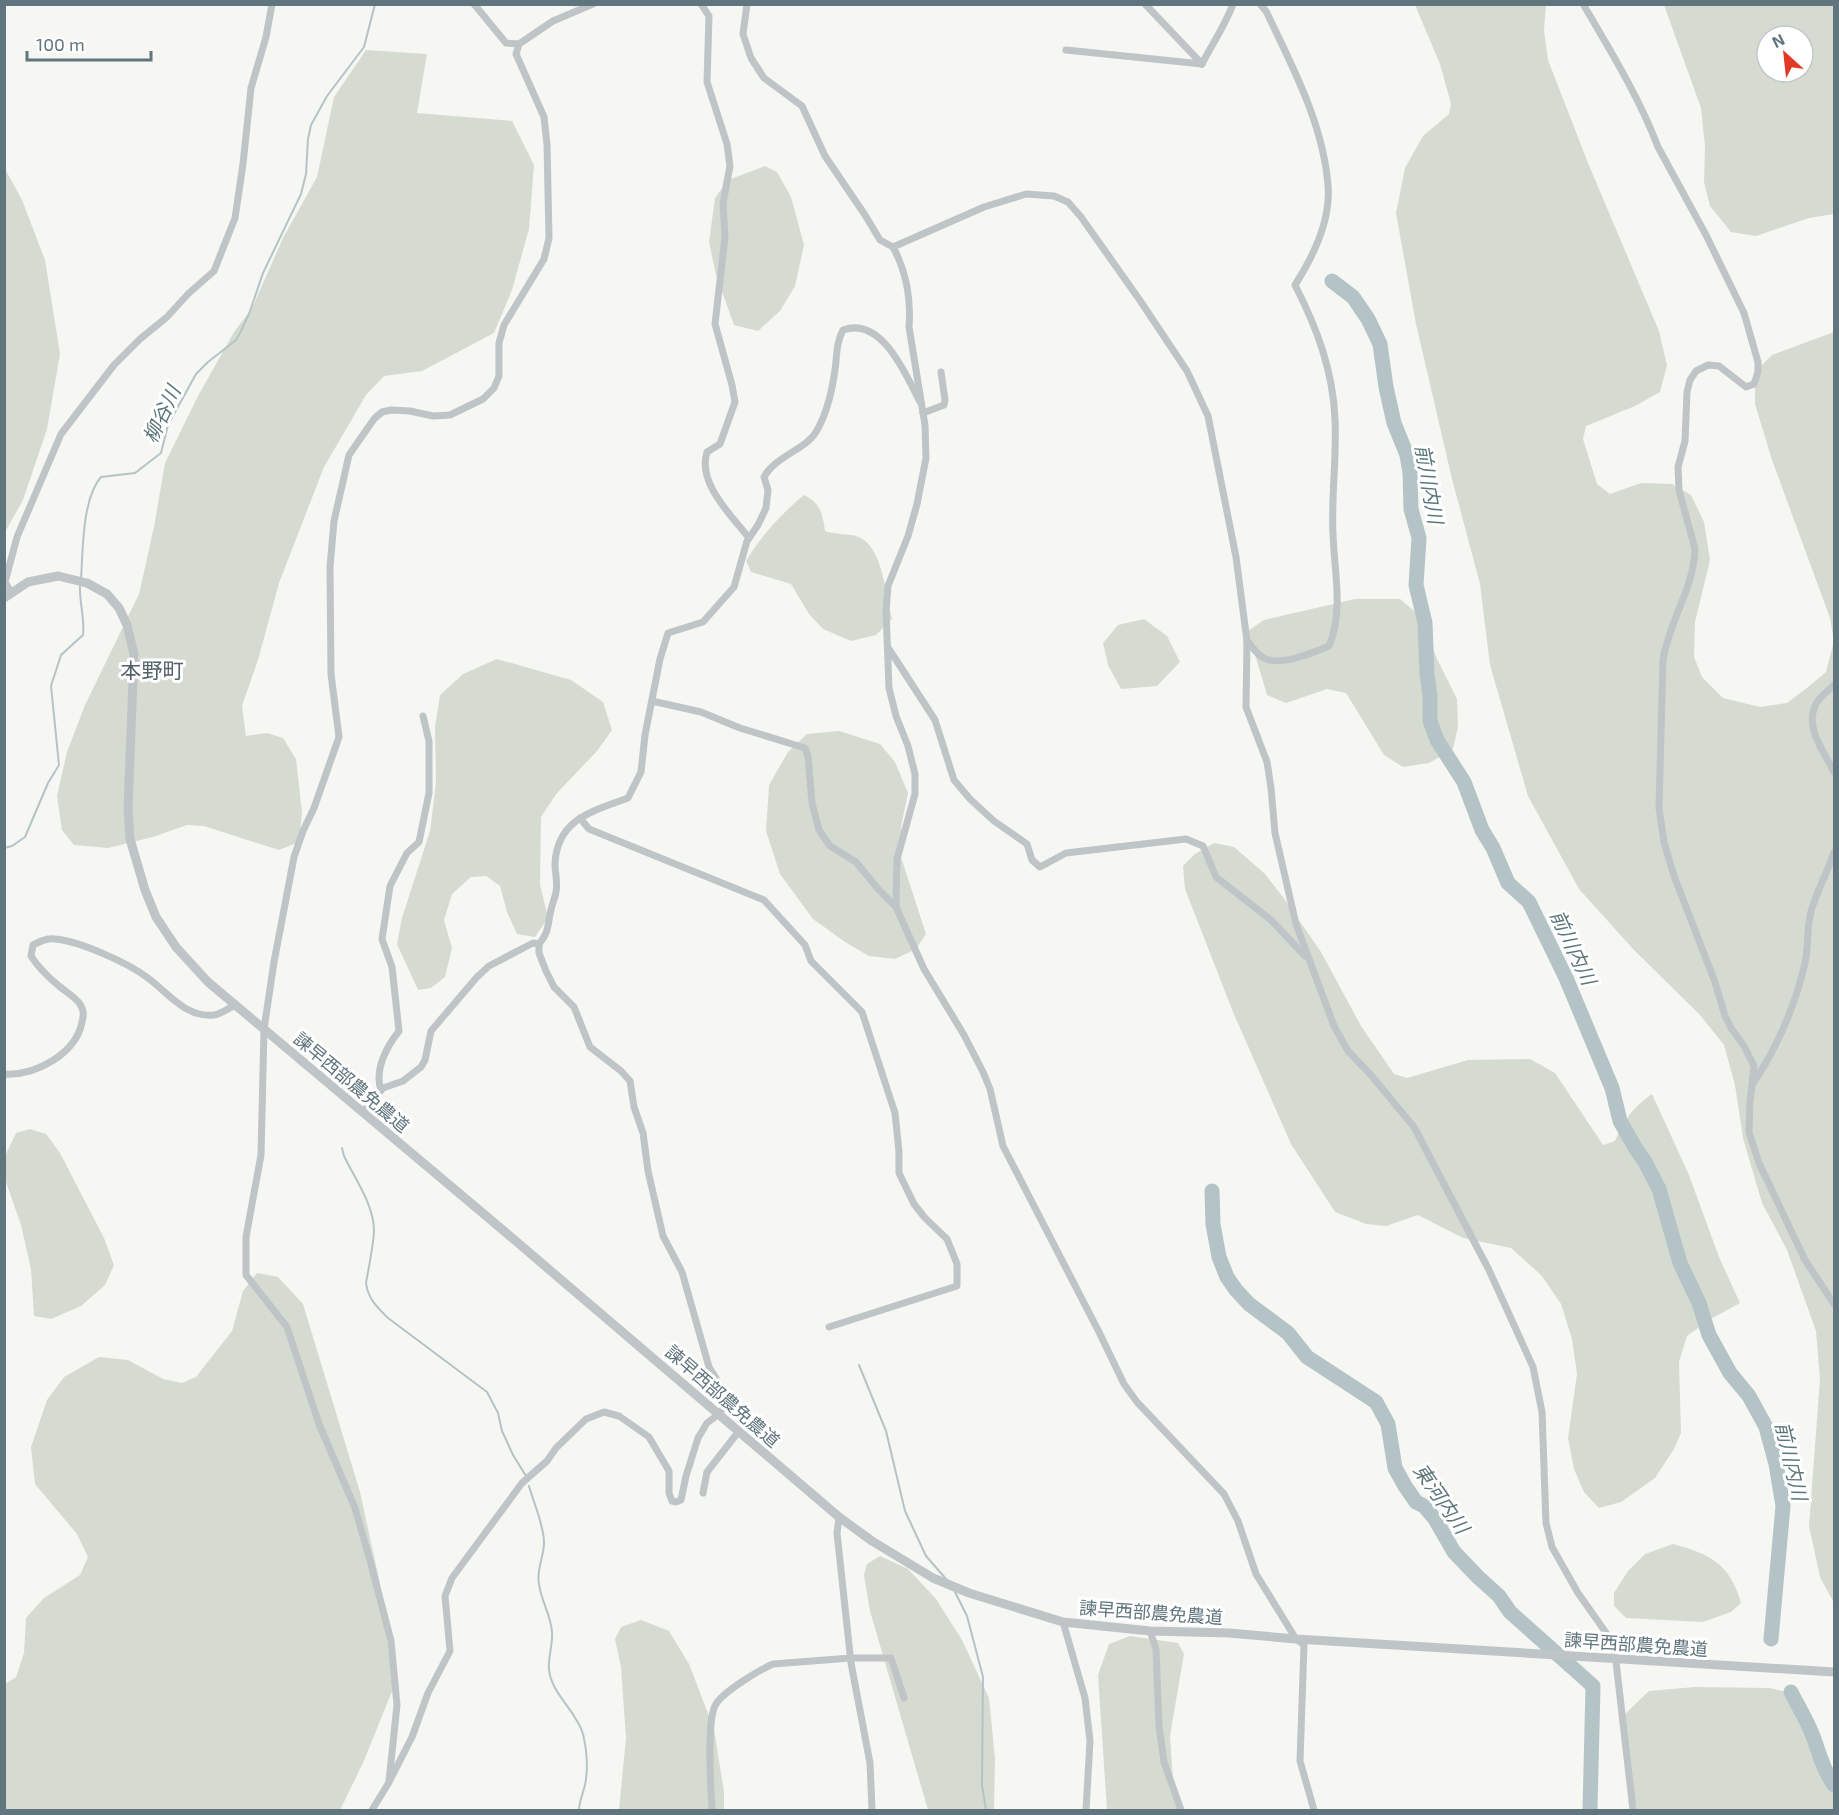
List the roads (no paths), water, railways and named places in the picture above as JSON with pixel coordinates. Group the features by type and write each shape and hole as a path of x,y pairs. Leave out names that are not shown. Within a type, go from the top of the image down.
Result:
{"street":[{"path":"8,595 5,582 17,537 61,434 114,365 214,271 235,218 250,88 266,37 272,4"},
{"path":"474,4 506,43 519,44 553,21 593,4"},
{"path":"701,4 709,16 707,82 727,144 730,166 723,203 725,237 715,324 735,402 720,444 707,452 705,460 709,482 749,538"},
{"path":"747,4 743,34 751,58 764,78 802,106 825,156 866,215 879,240 893,247 904,275 910,312 909,327 923,413 926,458 908,536 888,586 886,611 890,688 896,716 908,746 915,774 915,794 897,859 896,907"},
{"path":"1145,4 1202,64"},
{"path":"1202,64 1210,47 1218,39 1233,4"},
{"path":"1247,641 1263,658 1279,661 1309,654 1329,646 1338,619 1332,530 1335,418 1329,374 1322,345 1295,285 1315,249 1325,214 1329,186 1320,141 1311,112 1266,11 1260,4"},
{"path":"1583,4 1611,52 1658,147 1737,296 1758,362 1754,384 1746,387 1719,366 1708,365 1696,371 1690,380 1687,393 1685,441 1678,467 1679,490 1695,549 1695,559 1689,586 1678,608 1664,654 1659,808 1664,842 1674,876 1711,972 1725,1016 1754,1066 1749,1132 1759,1163 1805,1260 1834,1304"},
{"path":"388,1784 397,1705 391,1641 355,1508 319,1424 287,1328 246,1275 246,1237 261,1155 264,1029 274,962 294,857 339,737 332,674 330,567 334,520 349,455 374,418 382,412 391,410 433,416 450,415 483,399 494,388 499,376 499,343 504,325 544,259 549,238 547,144 544,117 516,54 519,44"},
{"path":"1066,51 1202,64"},
{"path":"893,247 984,207 1026,194 1054,196 1068,202 1081,217 1187,370 1205,405 1236,557 1247,641 1246,707 1267,762 1275,833 1296,924 1334,1026 1348,1051 1414,1127 1489,1270 1533,1367 1542,1412 1546,1523 1552,1548 1578,1593 1614,1644 1634,1810"},
{"path":"372,1810 412,1737 428,1693 450,1651 445,1596 452,1578 522,1483 547,1461 556,1448 586,1419 604,1412 619,1416 649,1437 669,1471 669,1493 672,1501 676,1502 681,1500 698,1438 707,1423 719,1414 727,1402 724,1391 709,1367 682,1272 663,1236 648,1171 644,1133 634,1107 630,1081 590,1047 574,1007 554,987 546,971 539,953 539,944 547,934 556,891 555,862 562,837 574,821 628,798 641,772 645,735 660,659 668,633 703,622 734,587 749,538 766,508 768,490 764,477 769,468 815,434 829,402 838,339 843,330 853,326 880,339 896,356 920,402"},
{"path":"923,413 944,405 941,372"},
{"name":"諫早西部農免農道","path":"8,595 28,582 58,576 87,583 107,594 119,608 127,625 134,654 128,808 130,839 145,890 156,917 176,947 208,982 839,1517 872,1542 933,1578 969,1593 1063,1622 1149,1631 1229,1633 1834,1672"},
{"path":"888,647 935,720 954,780 970,799 994,821 1027,844 1032,860 1040,867 1066,853 1186,839 1203,846 1216,877 1271,920 1308,959"},
{"path":"1834,685 1815,704 1811,719 1812,728 1834,772"},
{"path":"652,701 701,712 740,728 805,748 808,756 812,803 819,830 830,846 856,862 878,890 896,907 924,969 964,1035 983,1072 990,1089 1003,1146 1124,1384 1137,1402 1224,1494 1238,1521 1256,1574 1296,1639 1304,1645 1300,1761 1314,1810"},
{"path":"381,1090 378,1082 381,1067 390,1041 399,1031 392,967 382,939 390,886 407,852 419,842 429,793 429,741 423,716"},
{"path":"580,818 589,829 764,900 805,945 811,961 862,1012 895,1113 899,1173 914,1204 947,1239 957,1264 957,1286 829,1327"},
{"path":"1751,1087 1766,1065 1791,1006 1805,963 1807,931 1812,907 1834,852"},
{"path":"4,1074 32,1070 61,1055 73,1044 81,1029 84,1012 79,1002 39,969 31,957 33,945 47,939 77,944 129,966 149,979 180,1006 196,1012 217,1015 235,1005"},
{"path":"363,1112 383,1088 403,1081 421,1067 425,1060 431,1031 477,977 489,966 533,943 539,944"},
{"path":"703,1493 707,1472 739,1431"},
{"path":"839,1517 837,1533 851,1658 870,1763 872,1810"},
{"path":"1063,1622 1085,1698 1090,1741 1086,1810"},
{"path":"1149,1631 1156,1649 1159,1726 1164,1762 1181,1810"},
{"path":"712,1810 711,1739 712,1715 715,1705 761,1669 772,1664 851,1658 891,1658 904,1698"}],"waterway":[{"name":"柳谷川","path":"81,579 87,511 95,487 101,477 135,473 161,453 168,425 196,374 236,340 249,314 263,273 301,194 306,174 311,125 327,96 364,47 375,4"},
{"name":"前川内川","path":"1332,281 1353,297 1368,319 1380,344 1394,423 1407,455 1411,509 1419,538 1416,585 1425,623 1430,721 1437,740 1464,782 1482,830 1493,848 1508,883 1529,902 1566,978 1612,1088 1620,1121 1659,1189 1680,1263 1699,1303 1709,1335 1730,1373 1749,1396 1766,1427 1776,1464 1783,1506 1771,1639"},
{"name":"柳谷川","path":"4,848 12,846 25,837 48,783 59,765 51,686 61,655 83,635 80,585"},
{"path":"342,1148 363,1192 373,1221 373,1244 366,1283 371,1298 388,1318 487,1392 498,1413 502,1431 513,1455 526,1476"},
{"name":"東河内川","path":"1212,1191 1213,1224 1219,1257 1227,1277 1236,1290 1249,1304 1288,1333 1307,1357 1376,1402 1388,1424 1395,1468 1416,1502 1424,1506 1435,1519 1454,1552 1499,1596 1510,1612 1593,1686 1590,1810"},
{"path":"859,1365 886,1431 905,1511 926,1556 947,1580"},
{"path":"529,1486 544,1536 538,1579 551,1626 549,1669 554,1686 580,1725 585,1745 587,1774 579,1810"},
{"path":"955,1592 967,1616 983,1677 982,1785 986,1810"},
{"name":"前川内川","path":"1791,1692 1811,1730 1824,1767 1834,1785"}],"district":[{"name":"本野町","path":"152,669"}]}
